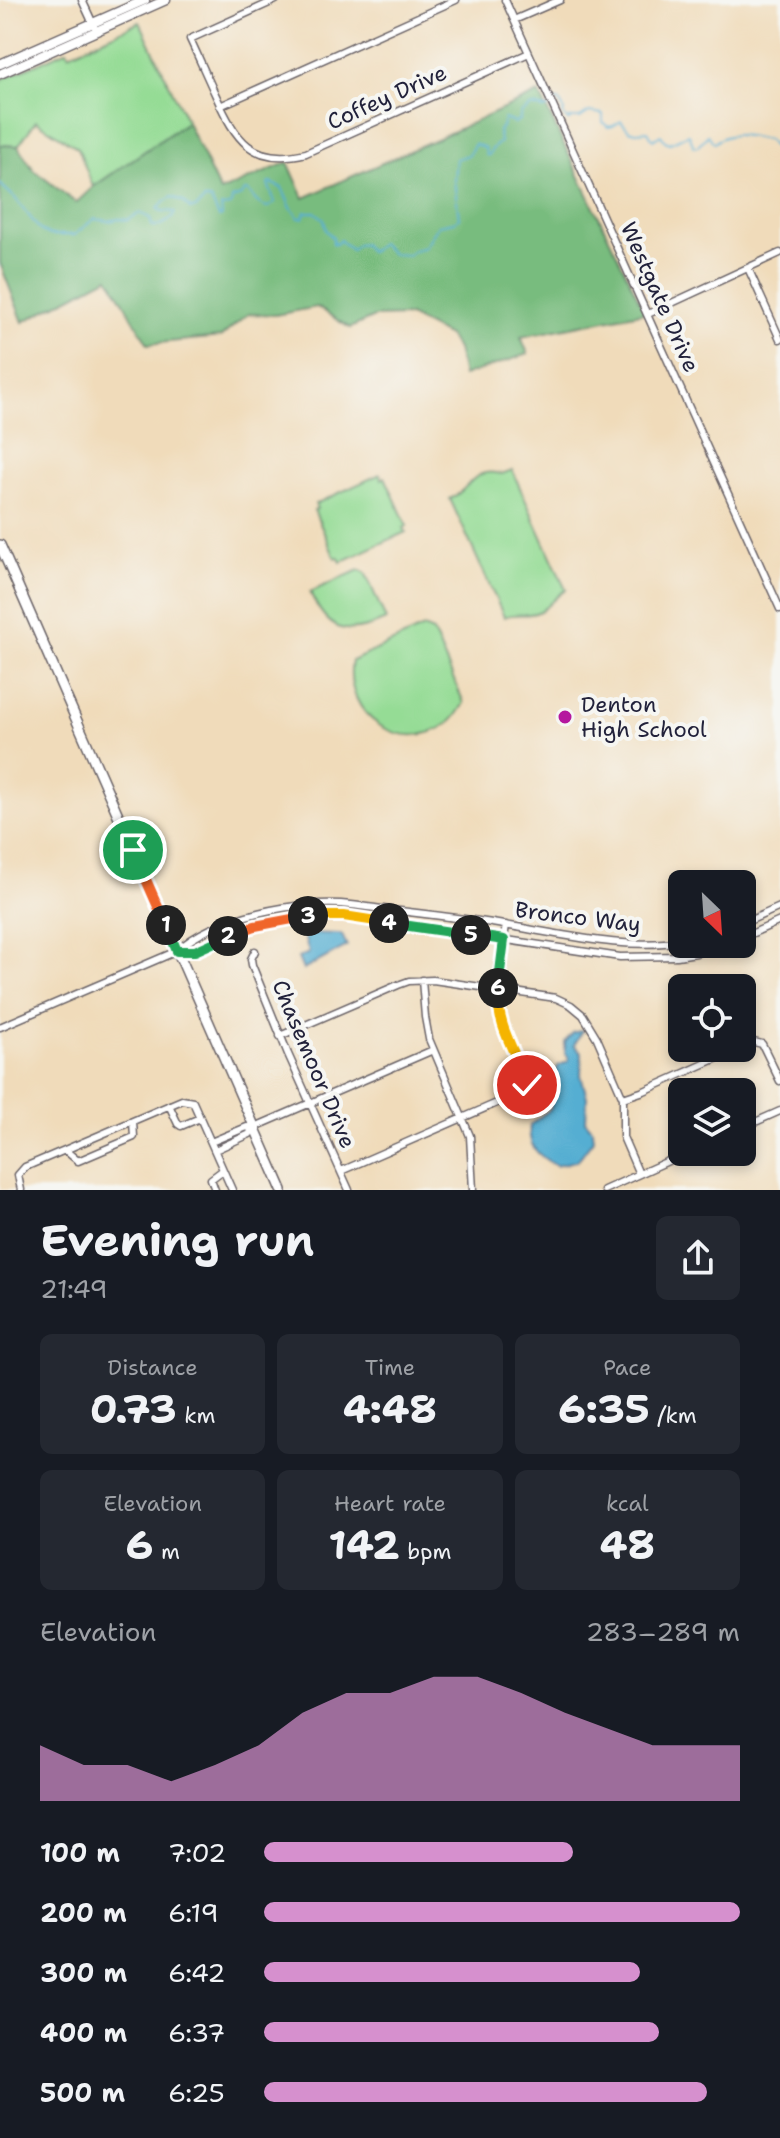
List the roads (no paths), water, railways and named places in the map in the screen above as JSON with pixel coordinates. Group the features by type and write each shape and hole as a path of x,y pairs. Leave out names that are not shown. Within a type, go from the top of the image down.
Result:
{"main road":[{"path":"0,545 282,1190"}],"street":[{"path":"82,0 94,27"},
{"path":"0,74 145,0"},
{"path":"0,64 166,0"},
{"path":"276,0 190,39 220,106 455,0"},
{"name":"Westgate Drive","path":"505,0 780,609"},
{"path":"514,20 560,0"},
{"name":"Coffey Drive","path":"220,106 236,135 246,145 283,157 306,153 529,53"},
{"path":"648,314 780,253"},
{"path":"748,268 780,339"},
{"name":"Bronco Way","path":"177,951 189,940 238,919 306,903 331,902 617,942 668,942"},
{"path":"756,918 780,907"},
{"name":"Bronco Way","path":"177,951 195,951 244,929 271,922 325,915 638,958 668,956"},
{"path":"756,932 780,921"},
{"path":"341,1171 527,1088 527,1081 503,1030 498,1007 506,925"},
{"path":"0,1027 177,951"},
{"name":"Chasemoor Drive","path":"255,951 251,962 280,1036 349,1190"},
{"path":"422,980 425,1017 433,1050 471,1142 473,1190"},
{"path":"280,1036 398,985 422,980 556,998 578,1010 593,1030 623,1098 623,1137 639,1174"},
{"path":"756,1042 764,1046 780,1081"},
{"path":"213,1146 247,1127 253,1128 433,1050"},
{"path":"623,1098 709,1062"},
{"path":"21,1190 18,1175 21,1170 182,1100 193,1102 232,1190"},
{"path":"169,1105 181,1126 200,1118"},
{"path":"756,1122 780,1111"},
{"path":"65,1150 78,1161 134,1137 133,1121"},
{"path":"604,1190 668,1161"},
{"path":"215,1190 211,1179 223,1170"}],"water":[{"path":"303,933 339,934 347,946 303,970 298,958 309,953"},
{"path":"583,1030 574,1045 582,1053 581,1075 587,1097 586,1122 592,1129 593,1140 578,1160 556,1166 532,1145 530,1125 551,1108 552,1083 558,1066 569,1061 565,1042 573,1033"}],"waterway":[{"path":"554,101 559,101 568,121 589,112 603,114 603,122 608,127 621,121 629,130 648,131 653,140 661,135 670,143 689,134 694,147 708,135 714,143 727,136 747,136 767,140 780,154"},
{"path":"0,184 40,230 50,235 74,235 94,219 128,220 140,213 150,218 152,226 163,224 175,212 158,209 172,197 184,202 190,209 196,208 204,200 211,200 219,217 222,216 221,207 231,206 232,199 245,191 260,204 269,207 275,202 268,184 271,183 282,188 299,218 303,218 305,212 315,212 324,219 333,244 340,240 351,250 363,244 370,252 381,243 392,254 408,255 425,247 438,225 459,218 454,180 456,159 468,155 475,144 485,148 486,155 489,155 500,142 498,131 504,119 514,123 521,113 532,106 549,107"}],"place":[{"name":"Denton High School","path":"565,717"}]}
